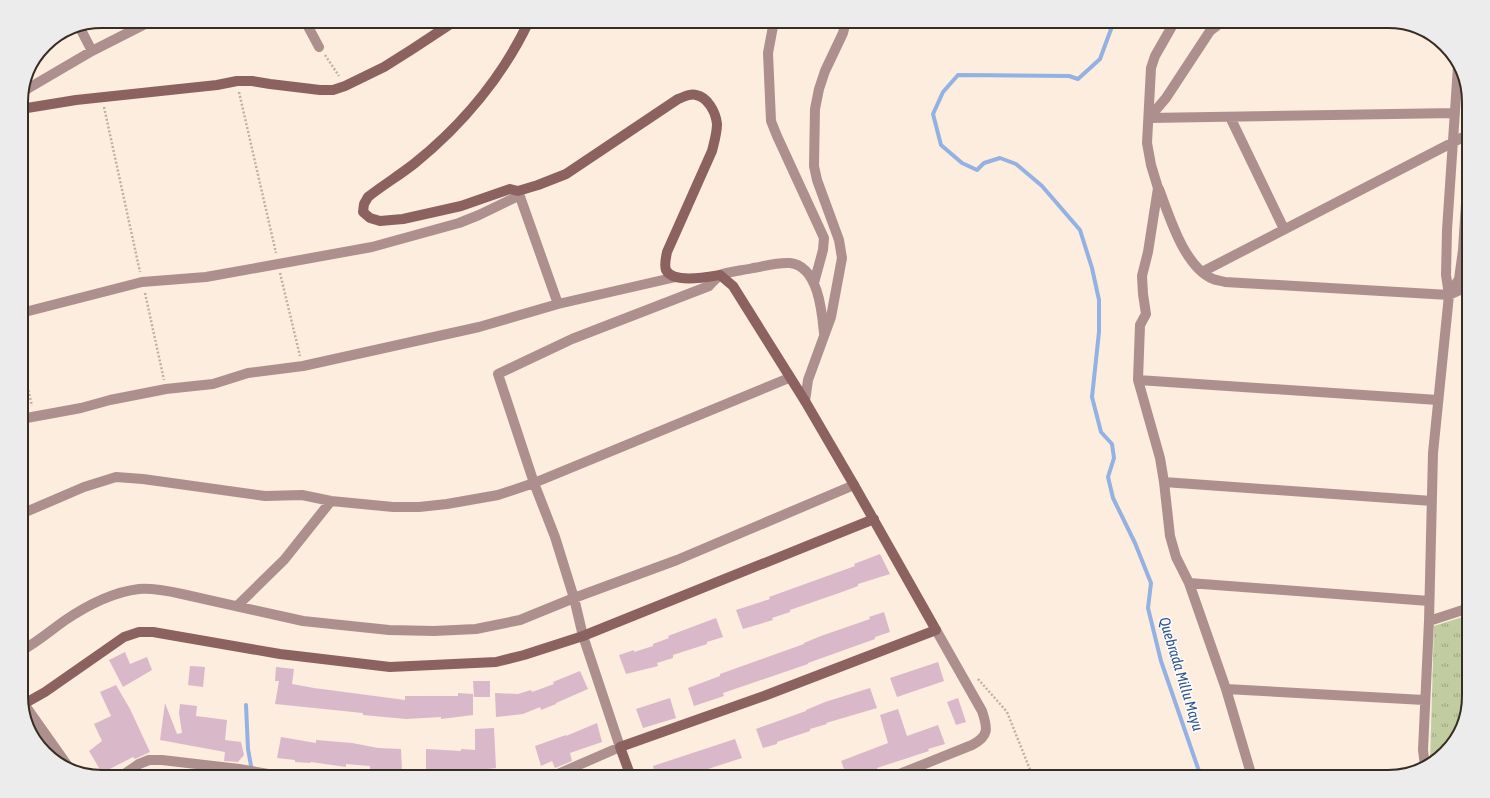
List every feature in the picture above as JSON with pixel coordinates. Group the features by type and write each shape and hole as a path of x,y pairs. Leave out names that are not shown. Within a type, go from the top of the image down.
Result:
{"street":[{"path":"29,88 92,51 137,28"},
{"path":"309,28 319,47"},
{"path":"28,108 76,100 252,80 320,90 333,90 345,86 384,67 444,28"},
{"path":"526,28 500,74 470,109 449,132 415,163 368,197 364,204 363,212 370,218 380,221 403,219 461,206 510,189 518,191 538,185 566,174 678,99 689,95 697,95 704,99 713,110 717,123 716,136 712,152 667,252 665,268 668,273 676,277 688,279 720,276 779,263 790,263 798,266 805,271 814,283 822,311 824,332"},
{"path":"773,28 768,53 771,121 824,238 821,261 814,283"},
{"path":"805,401 808,380 824,332 831,317 842,258 839,240 817,180 814,166 815,109 819,89 825,71 844,28"},
{"path":"1171,28 1155,56 1151,68 1147,143 1151,165 1158,188 1171,221 1186,251 1194,264 1202,272 1212,278 1225,282 1449,295 1462,289"},
{"path":"1149,118 1166,98 1210,31 1214,28"},
{"path":"82,31 92,51"},
{"path":"1424,760 1423,750 1424,700 1429,621 1433,453 1449,295 1446,275 1457,76"},
{"path":"1149,118 1455,113"},
{"path":"1230,117 1284,229"},
{"path":"1202,272 1462,138"},
{"path":"1158,188 1142,276 1146,314 1140,325 1138,380 1160,458 1170,536 1176,558 1189,583 1226,689 1250,770"},
{"path":"28,311 142,282 206,277 372,247 437,230 479,215 514,198 518,191"},
{"path":"518,191 558,304"},
{"path":"1449,295 1459,279 1462,266"},
{"path":"720,276 733,286 742,298 789,378 805,401 874,519 982,711 986,722 986,732 981,740 910,770"},
{"path":"628,770 583,636 574,598 555,537 534,483 498,374 572,339 709,286 720,276"},
{"path":"28,418 81,408 110,400 166,389 213,384 248,373 302,366 479,327 558,304 676,277"},
{"path":"28,511 84,487 116,478 143,479 265,496 302,495 331,501 393,508 447,504 498,494 534,483 789,378"},
{"path":"1138,380 1438,400"},
{"path":"1164,482 1432,501"},
{"path":"28,646 70,617 100,600 122,592 140,589 163,590 303,620 389,630 434,631 476,629 520,620 574,598 677,560 854,485"},
{"path":"237,606 284,560 331,501"},
{"path":"28,701 45,692 124,637 139,632 160,634 280,654 390,667 496,662 524,655 583,636 874,519"},
{"path":"1189,583 1429,601"},
{"path":"1429,621 1462,610"},
{"path":"567,770 620,747 764,696 936,630"},
{"path":"1226,689 1424,700"},
{"path":"30,714 62,757"},
{"path":"130,770 149,760 162,760 222,770"}],"path":[{"path":"319,47 345,86"},
{"path":"237,81 302,366"},
{"path":"102,97 166,389"},
{"path":"28,388 35,416"}],"green space":[{"path":"1462,617 1462,696 1458,720 1454,729 1444,745 1430,756 1434,626"}],"building":[{"path":"880,554 890,574 858,584 858,586 790,610 790,612 772,618 773,620 743,629 736,610 770,599 769,597 855,566 854,564"},
{"path":"884,612 890,632 808,664 723,693 724,696 694,706 688,688 720,676 720,674 804,644 821,636 870,619 869,617"},
{"path":"716,618 723,637 673,655 673,658 657,663 658,666 626,674 619,655 653,646 653,644 669,638 668,636"},
{"path":"125,652 130,664 147,657 152,670 123,687 109,660"},
{"path":"938,662 944,681 897,697 890,678"},
{"path":"190,666 205,667 203,687 188,685"},
{"path":"276,667 294,669 292,684 314,688 405,700 405,696 458,696 458,693 473,694 473,715 441,719 441,717 406,719 275,704 279,681 275,681"},
{"path":"580,671 588,689 541,710 540,707 523,714 496,717 495,693 518,694 531,690 532,692 554,684 553,682"},
{"path":"473,681 490,681 490,697 474,697"},
{"path":"116,685 130,709 150,752 135,759 133,757 108,770 100,770 89,751 102,741 94,724 111,716 100,692"},
{"path":"870,688 877,708 826,723 827,724 810,729 810,731 763,748 756,729 806,711 825,702"},
{"path":"670,698 676,718 643,728 636,709"},
{"path":"958,698 966,722 956,725 947,702"},
{"path":"165,703 177,734 182,733 179,713 180,704 197,706 196,716 227,720 225,740 241,742 244,755 238,762 224,761 225,752 160,740"},
{"path":"898,709 907,736 938,725 945,744 874,770 844,770 841,761 888,743 880,715"},
{"path":"597,723 602,742 570,753 572,761 555,768 552,761 541,766 535,746 566,736"},
{"path":"494,728 496,768 479,770 426,770 426,749 461,751 461,749 475,750 475,729"},
{"path":"281,737 316,743 316,740 352,743 378,748 401,749 402,770 370,770 370,766 346,764 346,767 311,762 295,762 295,760 277,758"},
{"path":"735,739 742,758 705,770 654,770 653,766"}],"waterway":[{"name":"Quebrada Millu Mayu","path":"1111,28 1100,59 1078,79 1069,76 958,75 943,92 933,114 941,145 962,163 977,170 984,163 1000,158 1016,164 1042,186 1080,230 1092,268 1099,300 1099,332 1092,397 1101,432 1112,444 1114,458 1108,477 1113,498 1135,543 1151,583 1148,608 1161,661 1199,770"},
{"path":"246,705 248,749 252,770"}]}
